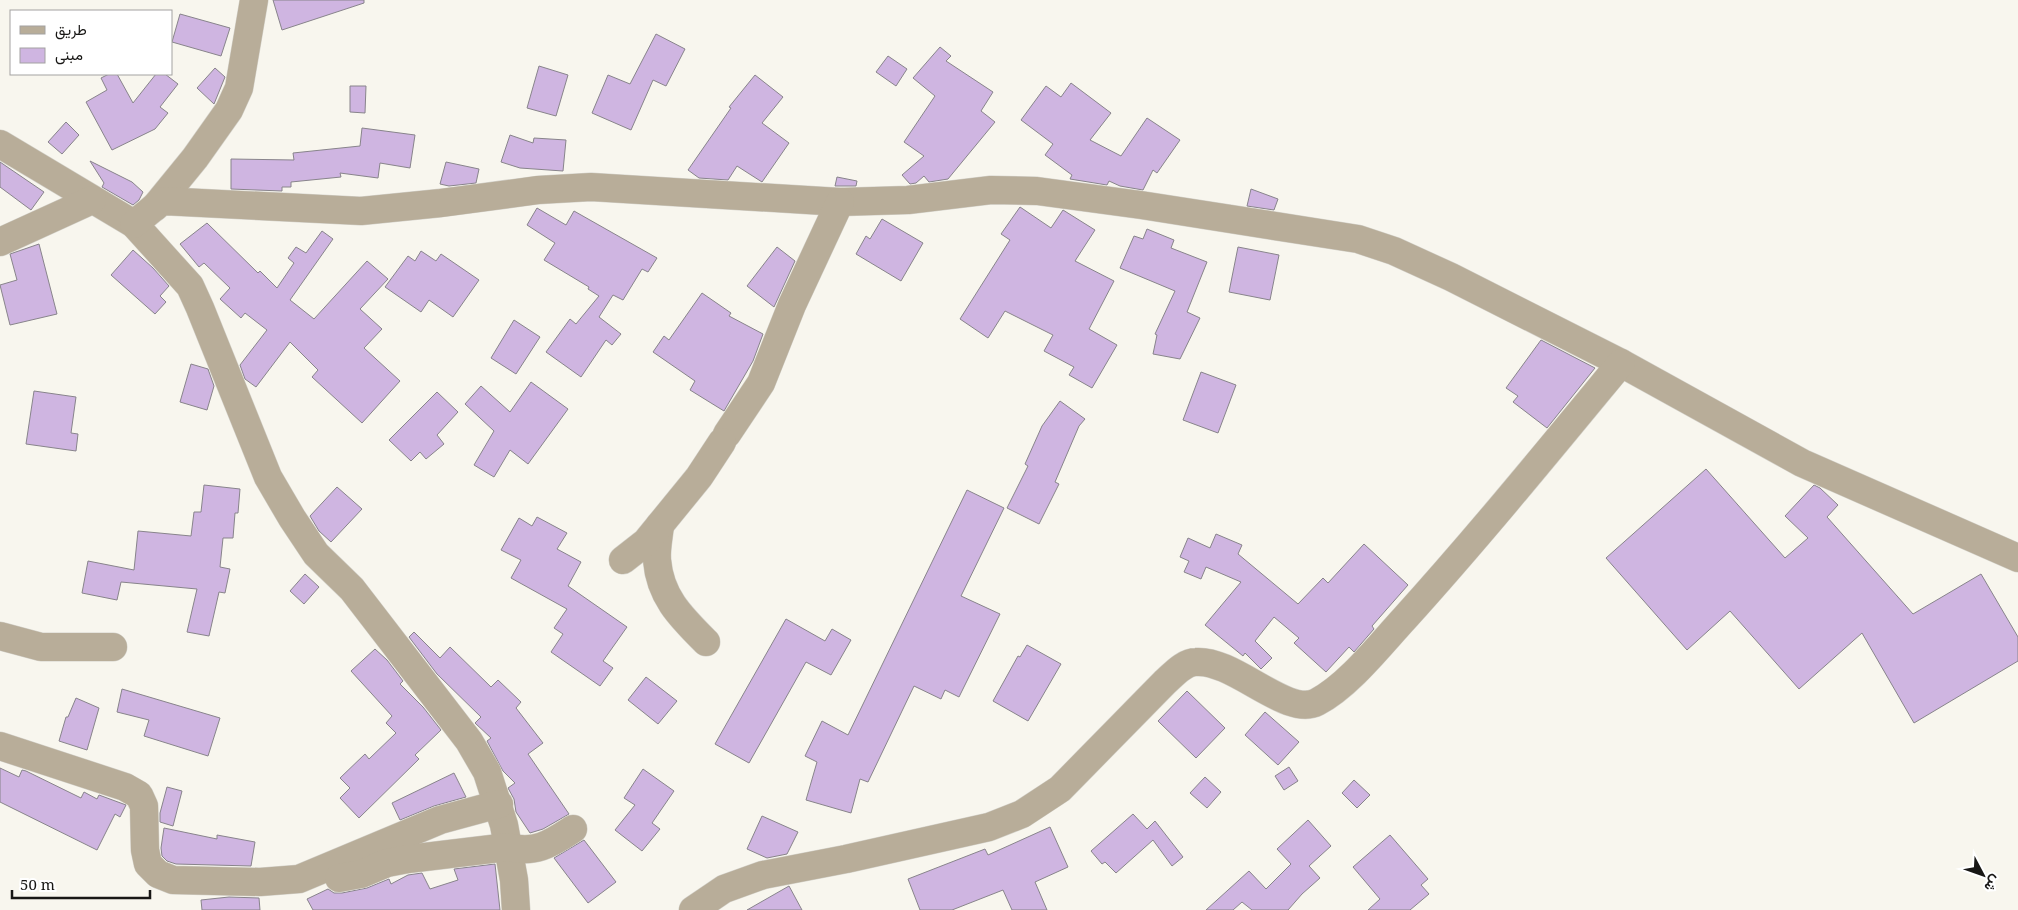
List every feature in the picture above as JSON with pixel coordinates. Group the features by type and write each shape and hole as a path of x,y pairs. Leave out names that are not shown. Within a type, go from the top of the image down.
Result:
{"street":[{"path":"155,207 195,158 229,110 239,88 254,0"},
{"path":"0,144 134,224 190,286 268,477 292,518 316,554 352,589 469,741 487,772 499,804 514,880 516,910"},
{"path":"134,224 162,201 361,211 538,190 591,187 840,202 908,200 991,190 1037,191 1141,205 1358,239 1394,251 1451,277 1621,362 1802,463 2018,558"},
{"path":"0,242 92,200"},
{"path":"623,560 646,542 699,476 761,383 792,305 840,202"},
{"path":"693,910 724,889 763,875 846,859 989,827 1022,814 1060,789 1164,682 1179,669 1194,661 1212,664 1232,671 1286,702 1301,706 1316,703 1356,672 1468,548 1621,362"},
{"path":"660,525 657,559 662,585 671,605 706,642"},
{"path":"0,636 41,647 114,648"},
{"path":"0,746 124,787 139,795 144,806 145,850 148,864 158,874 173,880 260,882 299,879 331,880 361,874 387,863 408,859 508,847 523,851 534,849 554,841 573,829"},
{"path":"299,879 440,820 499,804"}],"building":[{"path":"273,0 364,0 364,3 282,30"},
{"path":"180,14 230,28 221,56 172,42"},
{"path":"656,34 685,49 666,86 653,80 631,130 592,113 608,75 630,84"},
{"path":"940,47 951,56 946,61 993,92 981,111 995,122 948,179 929,182 924,176 916,183 910,184 902,175 924,156 904,142 935,96 913,78"},
{"path":"888,56 907,69 896,86 876,72"},
{"path":"539,66 568,75 556,116 527,108"},
{"path":"215,68 225,77 214,104 197,88"},
{"path":"107,75 118,75 133,103 155,75 166,75 178,84 160,107 168,113 155,129 112,150 86,102 107,90 101,78"},
{"path":"755,75 783,97 762,123 789,143 762,182 737,166 728,180 699,178 688,170 731,108 729,107"},
{"path":"1071,83 1111,113 1090,140 1121,156 1147,118 1180,140 1157,173 1153,170 1143,190 1120,186 1109,181 1107,185 1070,179 1072,175 1045,155 1053,144 1021,120 1046,86 1061,97"},
{"path":"350,86 366,86 365,113 350,112"},
{"path":"66,122 79,135 62,154 48,142"},
{"path":"362,128 415,135 410,168 380,163 378,178 340,173 341,177 291,182 291,187 282,187 282,191 231,189 231,159 294,160 293,153 360,146"},
{"path":"510,135 533,143 534,138 566,140 563,171 520,168 501,162"},
{"path":"90,161 132,182 143,192 139,200 133,205 102,187 104,183"},
{"path":"0,162 44,192 31,210 0,187"},
{"path":"446,162 479,169 476,183 449,186 440,184"},
{"path":"837,177 857,181 856,186 835,186"},
{"path":"1251,189 1278,199 1274,210 1247,206"},
{"path":"1020,207 1051,228 1063,210 1095,230 1075,261 1114,281 1089,329 1117,345 1092,388 1069,375 1074,367 1044,351 1053,335 1005,311 988,338 960,319 1010,240 1001,234"},
{"path":"537,208 566,225 574,211 657,258 648,272 642,269 623,300 613,295 599,317 621,334 612,345 606,340 581,377 546,352 570,319 576,324 599,296 588,289 589,287 544,260 555,243 527,225"},
{"path":"882,219 923,243 901,281 856,254 866,236 870,239"},
{"path":"207,223 258,273 260,271 277,288 294,263 288,258 296,247 306,253 322,231 333,239 290,300 314,319 367,261 388,279 360,309 382,329 364,348 400,381 362,423 312,377 318,370 290,342 256,387 245,379 240,365 267,330 245,313 241,318 220,299 230,288 204,263 199,267 180,244"},
{"path":"1147,229 1174,240 1171,248 1207,262 1187,312 1200,318 1180,359 1153,354 1157,335 1155,334 1175,291 1120,268 1134,236 1143,239"},
{"path":"39,244 57,314 10,325 0,285 17,280 10,254"},
{"path":"777,247 795,261 774,307 747,286"},
{"path":"1238,247 1279,255 1270,300 1229,292"},
{"path":"133,250 169,286 160,296 166,302 155,314 111,275"},
{"path":"421,251 436,261 441,254 479,280 453,317 429,300 421,312 385,287 408,256 415,261"},
{"path":"702,293 731,313 729,316 763,334 753,361 724,411 690,390 695,381 653,352 664,336 669,340"},
{"path":"514,320 540,337 516,374 491,358"},
{"path":"1541,340 1595,368 1547,428 1513,402 1518,396 1506,388"},
{"path":"191,364 208,369 214,386 207,410 180,402"},
{"path":"1201,372 1236,385 1218,433 1183,420"},
{"path":"531,382 568,409 528,464 510,450 494,477 474,465 494,431 465,404 481,386 510,412"},
{"path":"34,391 76,397 71,433 78,434 76,451 26,444"},
{"path":"437,392 458,412 437,435 444,444 426,459 420,452 411,461 389,440"},
{"path":"1060,401 1085,419 1079,426 1055,482 1059,484 1039,524 1007,508 1028,466 1025,464 1042,426"},
{"path":"1706,469 1785,558 1808,538 1785,516 1814,485 1820,488 1838,505 1827,517 1913,614 1981,574 2018,637 2018,661 1914,723 1862,633 1799,689 1730,611 1687,650 1606,558"},
{"path":"204,485 240,489 238,513 235,513 233,538 223,538 220,567 230,569 225,593 219,592 209,636 187,632 197,589 121,582 117,600 82,593 88,561 134,570 138,531 191,536 194,512 201,512"},
{"path":"337,487 362,509 331,542 319,531 310,516"},
{"path":"967,490 1004,508 961,596 1000,614 959,697 945,690 941,699 914,686 868,782 860,779 851,813 806,800 817,762 805,756 822,721 848,735"},
{"path":"537,517 567,533 557,549 581,562 568,586 627,627 603,661 613,668 600,686 551,652 563,634 554,628 567,609 511,578 521,560 501,550 519,518 532,526"},
{"path":"1216,534 1242,545 1238,554 1298,604 1323,578 1328,583 1364,544 1408,585 1372,626 1374,629 1354,652 1349,647 1326,672 1294,643 1299,638 1274,617 1255,641 1272,658 1261,669 1245,653 1243,656 1205,625 1241,582 1206,567 1201,579 1184,572 1189,561 1180,557 1188,538 1210,548"},
{"path":"305,574 319,587 304,604 290,591"},
{"path":"786,619 825,641 832,629 851,640 831,675 806,662 749,763 715,744"},
{"path":"414,632 440,658 450,647 491,687 498,680 521,702 516,708 543,743 528,754 569,814 543,829 530,833 516,812 514,799 508,788 515,783 503,771 487,741 491,738 475,723 481,717 437,674 409,637"},
{"path":"1027,645 1061,664 1028,721 993,701 1018,656 1020,657"},
{"path":"375,649 387,660 403,681 400,684 423,707 441,730 415,755 419,759 359,818 340,798 350,788 340,778 365,754 369,759 396,733 386,723 392,716 351,671"},
{"path":"646,677 677,701 658,724 628,700"},
{"path":"122,689 220,718 208,756 144,736 149,720 117,712"},
{"path":"1187,691 1225,728 1196,758 1158,721"},
{"path":"76,698 99,708 87,750 59,741 66,717 68,717"},
{"path":"1265,712 1299,742 1278,765 1245,735"},
{"path":"1289,767 1298,781 1284,790 1275,776"},
{"path":"0,768 19,777 22,770 26,771 81,798 84,792 97,799 99,795 126,805 120,817 115,814 97,850 0,802"},
{"path":"643,769 674,791 652,823 660,829 642,851 615,830 635,805 624,798"},
{"path":"454,773 466,797 434,806 400,820 392,803"},
{"path":"1205,777 1221,792 1207,808 1190,793"},
{"path":"1354,780 1370,795 1357,808 1342,793"},
{"path":"167,787 182,791 173,826 160,822 160,813"},
{"path":"1133,814 1147,829 1155,821 1183,857 1172,866 1153,840 1116,873 1105,862 1102,864 1091,851"},
{"path":"762,816 798,832 787,854 767,858 747,849"},
{"path":"1308,820 1331,846 1309,866 1320,878 1288,910 1252,910 1242,902 1233,910 1206,910 1249,871 1266,889 1291,864 1277,849"},
{"path":"1050,827 1068,867 1035,882 1047,910 1012,910 1003,890 952,910 920,910 908,879 985,849 988,855"},
{"path":"164,828 217,839 217,835 255,842 251,866 176,864 167,861 162,856 161,848"},
{"path":"1390,835 1428,879 1421,885 1429,894 1410,910 1368,910 1380,899 1353,867"},
{"path":"584,840 616,882 588,903 554,858"},
{"path":"495,864 500,910 313,910 307,899 328,889 334,893 342,893 367,888 389,879 391,884 408,875 422,873 430,889 458,880 454,869"},
{"path":"789,886 802,910 747,910"},
{"path":"229,897 259,898 260,910 202,910 201,900"}]}
